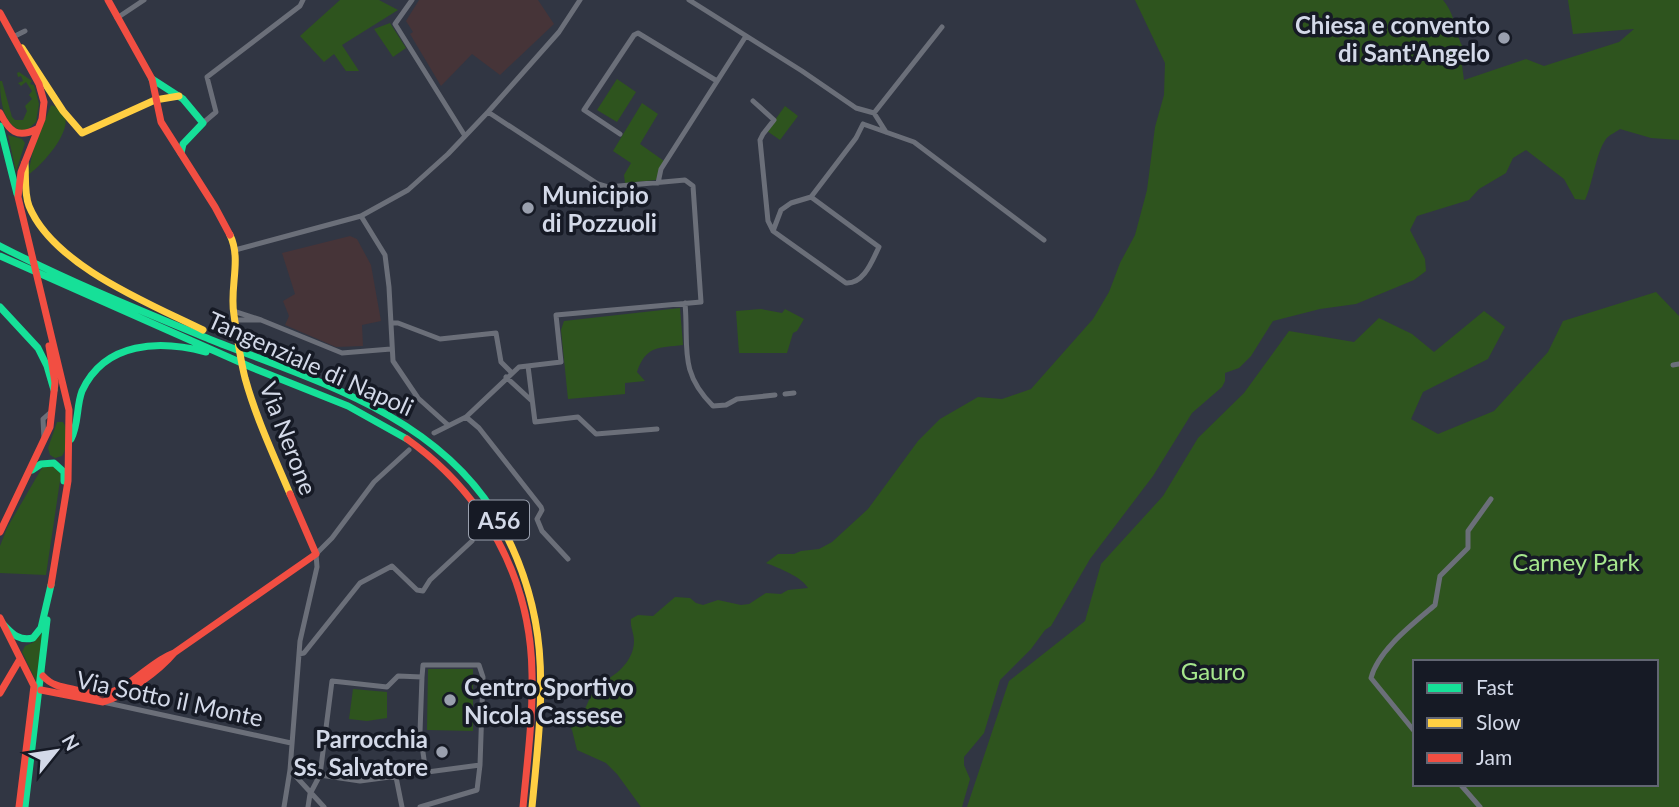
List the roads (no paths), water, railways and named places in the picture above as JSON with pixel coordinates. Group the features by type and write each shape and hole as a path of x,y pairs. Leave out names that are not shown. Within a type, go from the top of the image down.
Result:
{"main road":[{"path":"108,0 152,79 158,113 173,147 221,218 236,250"},
{"path":"0,13 44,96 44,108 19,178 19,197 69,410 71,439 68,481 65,487"},
{"path":"13,37 63,111 82,132 155,100 179,96"},
{"path":"152,79 179,96 204,123 186,140 181,148 182,157"},
{"path":"158,113 166,100 179,96"},
{"path":"0,113 8,129 16,134 25,135 37,129"},
{"path":"0,126 13,187 19,197"},
{"path":"171,138 178,143 186,140"},
{"path":"24,163 30,208 47,235 65,254 87,271 221,338 230,347"},
{"name":"Tangenziale di Napoli","path":"0,246 58,279 236,360 362,412 401,433 437,460 457,480 492,526 517,580 531,645 531,702 523,807"},
{"name":"Via Nerone","path":"236,250 233,311 245,378 253,404 316,554"},
{"name":"Tangenziale di Napoli","path":"0,256 357,399 417,432 458,467 501,523 527,582 540,639 540,709 533,807"},
{"path":"0,307 38,348 54,390"},
{"path":"0,532 45,442 53,415 54,390 49,332"},
{"path":"71,439 75,433 79,400 86,383 104,363 127,349 146,344 175,345 204,351 229,361 236,360"},
{"path":"53,415 63,420 70,428"},
{"path":"25,807 43,676 46,613 65,487 64,472 58,464 46,462 31,470"},
{"path":"103,698 160,659 174,653 316,554"},
{"path":"2,622 14,636 27,640 37,635 46,613"},
{"path":"2,622 33,686 19,807"},
{"path":"103,698 117,697 164,665 174,653"},
{"path":"0,693 20,659"},
{"name":"Via Sotto il Monte","path":"43,676 48,682 61,687 103,698"},
{"name":"Via Sotto il Monte","path":"40,690 103,698"}],"street":[{"path":"117,18 144,0"},
{"path":"204,123 216,112 207,77 300,6 303,0"},
{"path":"412,0 395,24 465,136"},
{"path":"236,250 360,216 408,190 488,112 559,32 580,0"},
{"path":"689,0 856,108 874,113 886,132"},
{"path":"874,113 942,27"},
{"path":"13,37 25,31"},
{"path":"620,134 584,110 634,35 638,33 717,81"},
{"path":"658,183 661,169 746,36"},
{"path":"753,102 774,120 760,140 768,222 773,231 846,283 857,282 868,269 879,247 811,197"},
{"path":"856,108 863,124 914,142 1044,240"},
{"path":"434,433 466,417 519,367 561,362 556,315 701,302 693,186 685,180 608,187 598,184 488,112"},
{"path":"773,231 781,210 791,203 811,197 856,138 863,124"},
{"path":"360,216 384,255 394,360 405,381 447,425"},
{"path":"685,303 687,365 702,396 713,406 726,405 737,399 775,395"},
{"path":"233,311 342,353 391,349"},
{"path":"234,320 261,320"},
{"path":"391,323 398,323 440,339 496,333 501,362 532,401"},
{"path":"528,366 535,422 579,417 596,434 657,429"},
{"path":"785,394 794,393"},
{"path":"45,442 42,434 43,419 53,415"},
{"path":"466,417 479,428 541,507 537,519 542,531 568,559"},
{"path":"284,807 290,770 299,654 317,567 316,554 332,538 373,482 409,450"},
{"path":"1413,730 1371,678 1374,666 1403,632 1435,605 1440,576 1468,548 1468,531 1491,499"},
{"path":"299,654 304,653 360,583 392,566 417,590 424,591 430,580 472,541"},
{"path":"420,807 477,790 483,677 479,665 423,665 420,732 426,773"},
{"path":"308,807 310,794 320,775 332,681 387,687 398,676 422,677"},
{"path":"123,706 117,697 124,685"},
{"name":"Via Sotto il Monte","path":"103,698 123,706 291,743"},
{"path":"320,775 360,781 480,765"},
{"path":"290,770 324,807"},
{"path":"396,777 402,807"},
{"path":"1462,786 1479,807"}],"place":[{"name":"Chiesa e convento di Sant'Angelo","path":"1504,38"},
{"name":"Municipio di Pozzuoli","path":"528,208"},
{"name":"Centro Sportivo Nicola Cassese","path":"450,700"},
{"name":"Parrocchia Ss. Salvatore","path":"442,752"}],"park label":[{"name":"Carney Park","path":"1576,561"},
{"name":"Gauro","path":"1213,670"}]}
